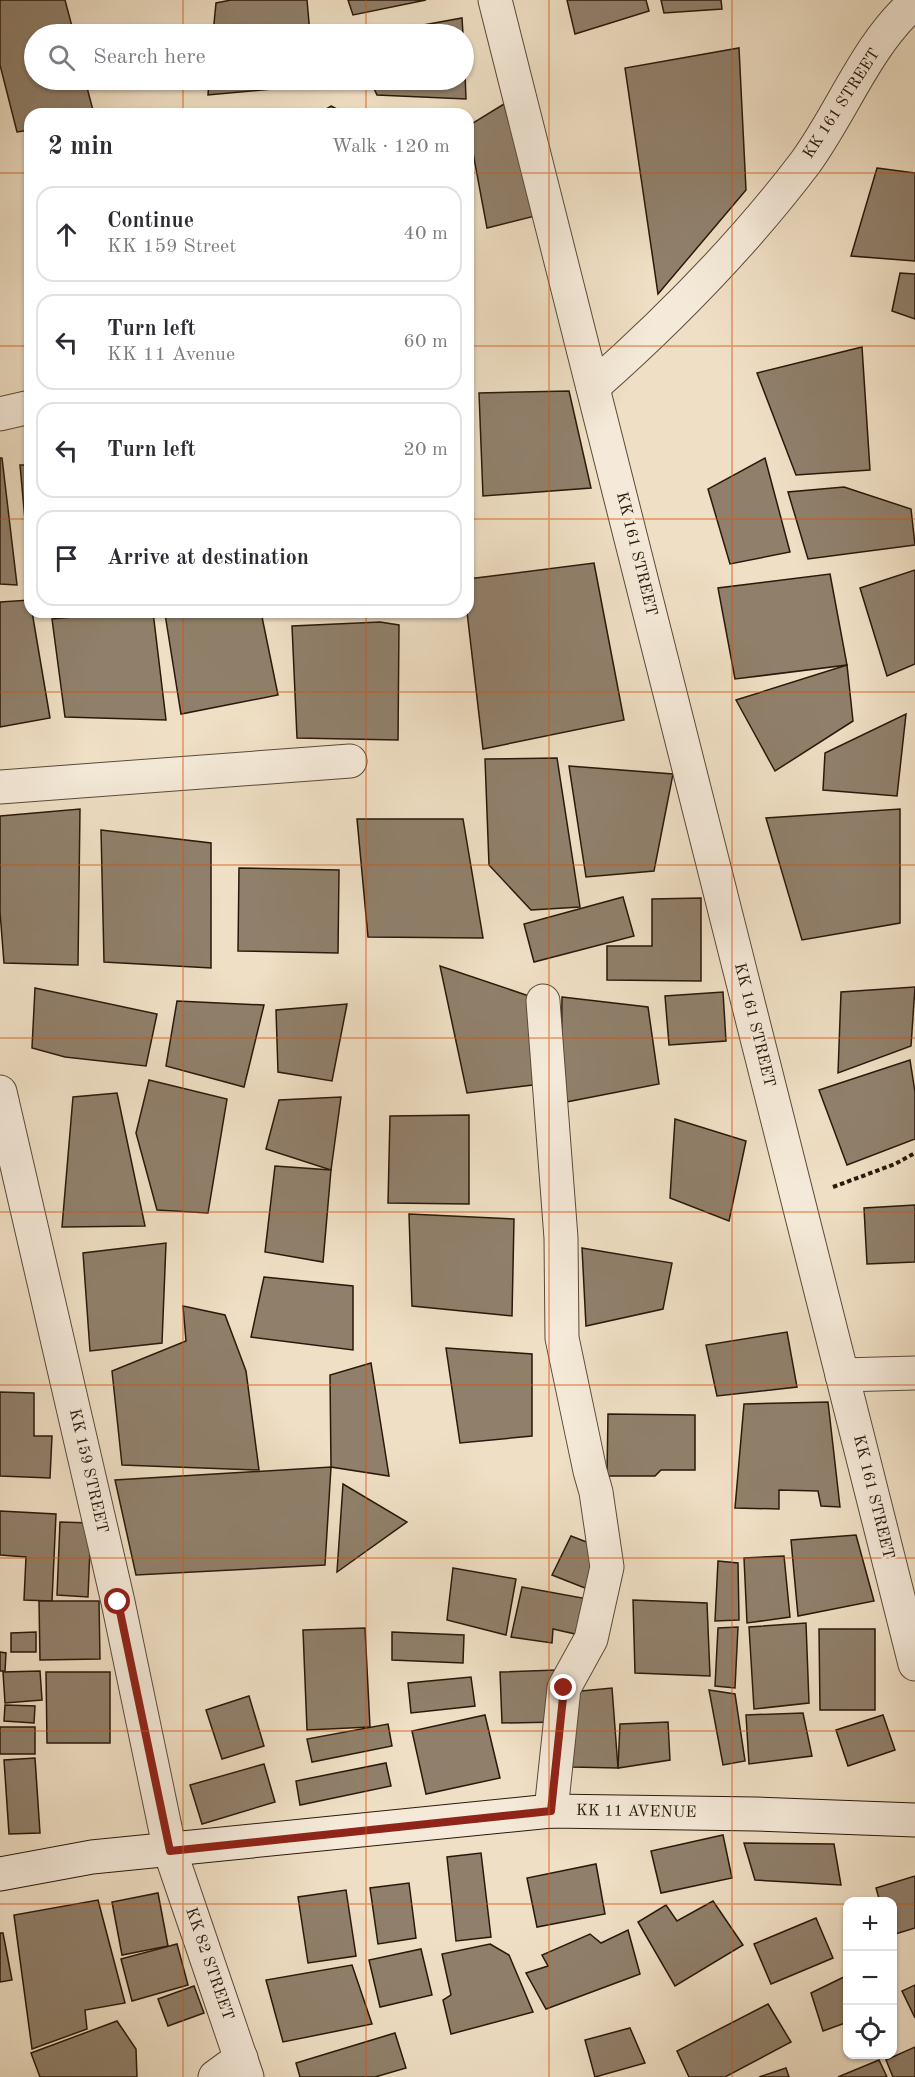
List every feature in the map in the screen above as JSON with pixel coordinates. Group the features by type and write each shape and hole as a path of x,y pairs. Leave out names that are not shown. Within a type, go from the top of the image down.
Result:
{"street":[{"name":"KK 161 STREET","path":"495,0 915,1664"},
{"name":"KK 161 STREET","path":"594,387 663,324 727,259 806,161 863,69 905,10 915,2"},
{"path":"0,414 24,408"},
{"path":"0,787 350,761"},
{"path":"543,1001 561,1238 562,1338 596,1492 607,1567 591,1639 564,1688 551,1811"},
{"name":"KK 159 STREET","path":"0,1092 118,1602 170,1851"},
{"path":"842,1375 915,1373"},
{"name":"KK 11 AVENUE","path":"0,1874 92,1857 170,1851 551,1811 756,1814 915,1820"},
{"name":"KK 82 STREET","path":"170,1851 244,2068"},
{"path":"215,2077 244,2068"}],"path":[{"path":"798,1200 895,1164 915,1153"}],"building":[{"path":"0,0 65,0 71,24 24,24 24,90 88,90 92,108 24,108 24,131 17,132 0,65"},
{"path":"231,0 307,0 309,24 214,24 216,3"},
{"path":"348,0 426,0 353,15"},
{"path":"567,0 646,0 649,11 575,34"},
{"path":"661,0 721,0 722,9 664,13"},
{"path":"462,18 462,24 429,24"},
{"path":"739,48 746,190 658,294 625,68"},
{"path":"208,90 261,90 208,95"},
{"path":"375,90 466,90 466,99 377,95"},
{"path":"504,104 535,216 487,228 474,158 474,122"},
{"path":"877,168 915,173 915,261 851,256"},
{"path":"900,273 915,274 915,319 892,311"},
{"path":"862,347 870,470 796,475 757,373"},
{"path":"569,391 591,488 483,496 479,393"},
{"path":"0,458 2,458 17,585 0,584"},
{"path":"765,458 790,552 730,564 708,489"},
{"path":"20,465 24,465 24,509"},
{"path":"844,487 911,509 915,545 808,559 788,492"},
{"path":"594,563 624,720 483,749 468,618 474,618 474,578"},
{"path":"915,570 915,664 887,676 860,588"},
{"path":"830,574 847,665 735,679 718,588"},
{"path":"24,600 24,618 33,618 50,718 0,727 0,602"},
{"path":"154,618 166,720 65,717 52,619"},
{"path":"166,618 262,618 278,695 181,714"},
{"path":"380,622 399,625 398,740 297,738 292,626"},
{"path":"847,665 853,721 775,771 736,700"},
{"path":"906,714 897,796 823,790 825,753"},
{"path":"557,758 580,907 531,910 489,865 485,759"},
{"path":"569,766 673,774 654,871 586,877"},
{"path":"80,809 78,965 4,963 0,912 0,816"},
{"path":"900,809 900,923 802,940 766,818"},
{"path":"357,819 463,819 483,938 368,937"},
{"path":"101,830 211,843 211,968 104,962"},
{"path":"239,868 339,870 338,953 238,951"},
{"path":"623,897 634,936 534,962 524,924"},
{"path":"701,898 701,981 607,980 607,946 652,946 652,899"},
{"path":"440,966 535,998 541,1084 467,1093"},
{"path":"915,987 911,1046 838,1073 841,992"},
{"path":"35,988 157,1014 146,1066 65,1057 32,1048"},
{"path":"723,992 726,1041 669,1045 665,996"},
{"path":"562,997 648,1007 659,1084 561,1103"},
{"path":"177,1001 264,1005 244,1087 166,1066"},
{"path":"347,1004 332,1081 278,1072 276,1010"},
{"path":"910,1060 915,1092 915,1139 847,1165 819,1090"},
{"path":"149,1080 227,1099 208,1213 157,1210 136,1133"},
{"path":"117,1093 145,1226 62,1227 73,1097"},
{"path":"341,1097 331,1170 266,1149 279,1100"},
{"path":"469,1115 469,1204 388,1203 390,1116"},
{"path":"675,1119 746,1141 729,1221 670,1198"},
{"path":"275,1166 331,1170 323,1262 265,1252"},
{"path":"915,1205 915,1262 867,1264 864,1208"},
{"path":"409,1214 514,1219 512,1316 412,1306"},
{"path":"166,1243 162,1343 90,1351 83,1253"},
{"path":"582,1248 672,1263 663,1309 586,1326"},
{"path":"264,1277 353,1286 353,1350 251,1337"},
{"path":"183,1306 225,1315 246,1371 259,1470 122,1465 112,1371 186,1341"},
{"path":"787,1332 797,1387 717,1396 706,1345"},
{"path":"446,1348 532,1354 532,1436 460,1443"},
{"path":"371,1363 389,1476 331,1467 330,1375"},
{"path":"0,1392 34,1393 34,1436 52,1436 50,1478 0,1476"},
{"path":"828,1402 840,1507 821,1506 818,1491 779,1490 779,1509 735,1508 744,1404"},
{"path":"608,1414 695,1415 695,1470 661,1470 655,1476 607,1476"},
{"path":"331,1467 325,1565 136,1575 115,1480"},
{"path":"343,1484 407,1522 337,1572"},
{"path":"0,1511 56,1514 52,1601 24,1600 26,1557 0,1555"},
{"path":"60,1522 91,1523 88,1597 57,1595"},
{"path":"856,1535 874,1601 798,1616 791,1540"},
{"path":"571,1536 602,1548 585,1588 552,1575"},
{"path":"784,1556 790,1617 747,1623 744,1558"},
{"path":"718,1561 738,1563 739,1620 715,1621"},
{"path":"453,1568 516,1579 506,1635 447,1620"},
{"path":"522,1587 588,1599 584,1636 553,1629 552,1643 511,1637"},
{"path":"633,1600 707,1603 710,1676 635,1673"},
{"path":"39,1601 99,1601 100,1659 40,1660"},
{"path":"806,1623 809,1703 754,1709 749,1627"},
{"path":"738,1627 735,1688 715,1686 718,1628"},
{"path":"365,1628 370,1727 307,1730 303,1630"},
{"path":"819,1629 875,1629 875,1710 820,1710"},
{"path":"36,1632 36,1652 11,1652 11,1633"},
{"path":"392,1632 464,1635 463,1663 392,1660"},
{"path":"0,1652 6,1653 5,1671 0,1671"},
{"path":"557,1670 558,1722 502,1723 500,1672"},
{"path":"40,1671 42,1700 5,1703 3,1672"},
{"path":"46,1672 110,1672 110,1743 47,1743"},
{"path":"471,1677 475,1706 411,1713 408,1683"},
{"path":"612,1688 618,1768 572,1767 571,1692"},
{"path":"709,1690 735,1694 745,1761 723,1765"},
{"path":"249,1696 264,1746 222,1759 206,1710"},
{"path":"5,1705 35,1706 34,1723 4,1721"},
{"path":"803,1713 812,1756 749,1764 746,1715"},
{"path":"485,1715 500,1778 426,1794 412,1731"},
{"path":"883,1715 895,1750 848,1766 836,1730"},
{"path":"668,1722 670,1760 618,1768 620,1724"},
{"path":"388,1724 392,1746 312,1762 307,1739"},
{"path":"0,1727 35,1727 35,1754 0,1754"},
{"path":"35,1758 40,1833 9,1834 4,1760"},
{"path":"386,1763 391,1786 300,1805 296,1781"},
{"path":"264,1764 275,1802 202,1824 190,1785"},
{"path":"723,1835 732,1878 661,1893 651,1851"},
{"path":"744,1843 834,1844 841,1885 755,1880"},
{"path":"481,1853 491,1937 456,1941 447,1857"},
{"path":"596,1864 605,1914 537,1927 527,1878"},
{"path":"915,1876 915,1928 897,1933 897,1897 879,1897 876,1888"},
{"path":"409,1883 416,1938 378,1944 370,1888"},
{"path":"346,1890 356,1956 308,1963 298,1897"},
{"path":"158,1893 168,1946 122,1955 112,1902"},
{"path":"98,1900 125,2003 85,2010 87,2029 32,2049 14,1915"},
{"path":"713,1901 743,1945 675,1986 638,1922 666,1905 677,1921"},
{"path":"816,1918 833,1958 771,1984 754,1944"},
{"path":"628,1930 640,1974 546,2009 526,1973 548,1966 542,1955 590,1934 601,1943"},
{"path":"0,1933 3,1933 12,1980 0,1982"},
{"path":"177,1944 188,1985 132,2001 121,1959"},
{"path":"490,1944 509,1955 533,2012 451,2034 443,2000 451,1995 442,1954"},
{"path":"421,1949 432,1995 380,2007 369,1960"},
{"path":"352,1965 372,2024 283,2042 266,1980"},
{"path":"843,1977 843,2024 823,2031 811,1993"},
{"path":"915,1985 915,2018 902,1991"},
{"path":"194,1986 204,2013 168,2026 158,1999"},
{"path":"768,2004 791,2042 725,2077 689,2077 677,2051"},
{"path":"117,2021 136,2049 137,2077 40,2077 31,2053"},
{"path":"630,2028 645,2063 595,2077 585,2040"},
{"path":"395,2033 406,2068 375,2077 300,2077 296,2063"},
{"path":"915,2047 915,2077 893,2077 886,2060 897,2059 897,2055"},
{"path":"879,2060 887,2077 838,2077"},
{"path":"786,2068 789,2077 759,2077"}],"route":[{"path":"118,1602 170,1851 551,1811 564,1688"}]}
